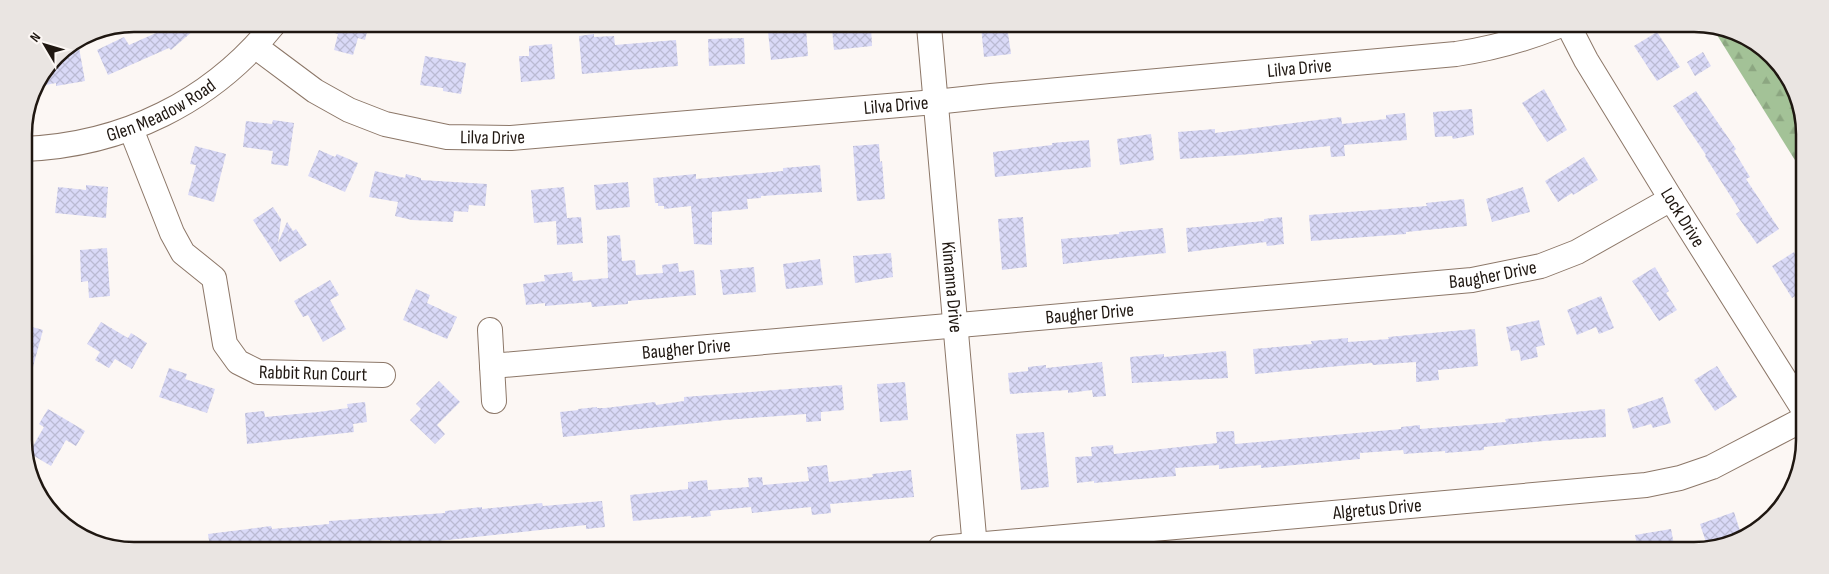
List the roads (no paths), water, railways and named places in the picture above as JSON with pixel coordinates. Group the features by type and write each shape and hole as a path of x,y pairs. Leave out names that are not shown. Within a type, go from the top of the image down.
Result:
{"street":[{"name":"Glen Meadow Road","path":"33,149 87,142 131,129 169,112 208,87 256,47 268,32"},
{"name":"Kimanna Drive","path":"929,32 934,102 975,541"},
{"name":"Lilva Drive","path":"256,47 315,91 349,110 385,124 447,137 511,138 934,102 1456,54 1488,49 1523,40 1543,32"},
{"name":"Lock Drive","path":"1572,32 1586,60 1671,199 1796,397"},
{"name":"Rabbit Run Court","path":"131,129 172,233 183,253 214,278 225,344 238,362 258,372 383,375"},
{"name":"Baugher Drive","path":"492,366 1472,280 1541,266 1578,252 1671,199"},
{"path":"490,330 494,401"},
{"name":"Algretus Drive","path":"1035,541 1646,485 1680,478 1712,467 1796,423"}]}
